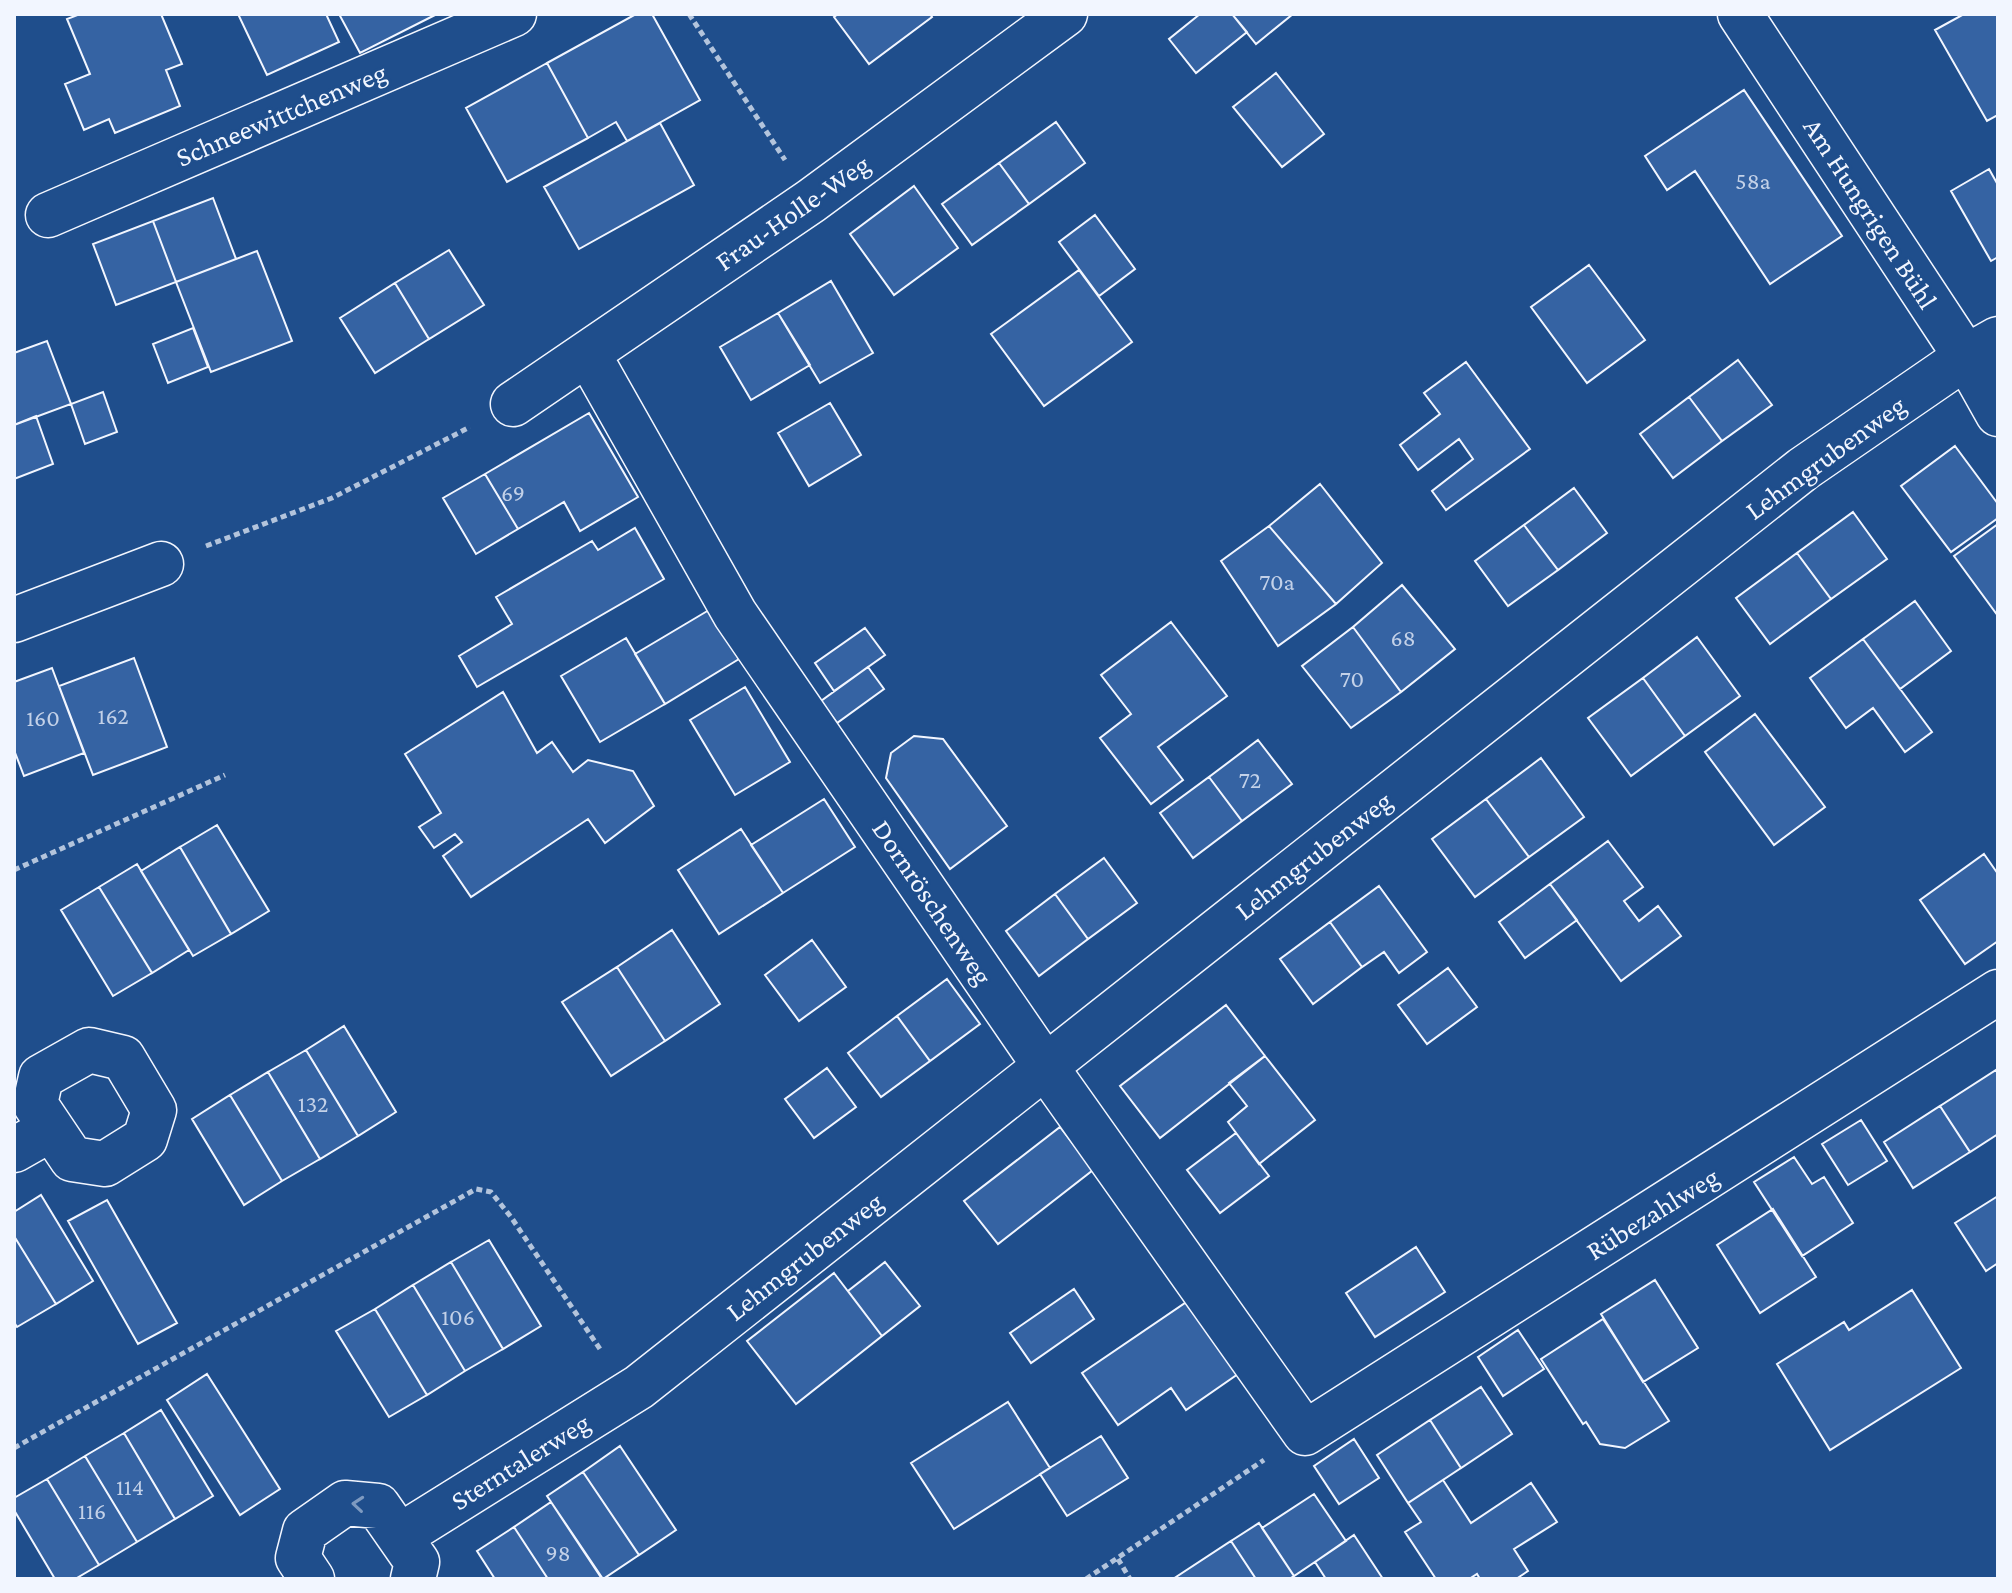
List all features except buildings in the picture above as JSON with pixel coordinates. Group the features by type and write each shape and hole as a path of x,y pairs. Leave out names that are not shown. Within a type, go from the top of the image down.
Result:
{"street":[{"name":"Schneewittchenweg","path":"48,215 514,14"},
{"name":"Frau-Holle-Weg","path":"513,404 811,201 1065,14"},
{"name":"Am Hungrigen Bühl","path":"1740,14 1982,348 1998,414"},
{"name":"Lehmgrubenweg","path":"634,1390 1803,469 1982,348"},
{"name":"Dornröschenweg","path":"588,354 735,614 1045,1066 1305,1433"},
{"path":"14,620 161,564"},
{"name":"Rübezahlweg","path":"1305,1433 1998,992"},
{"name":"Sterntalerweg","path":"400,1536 634,1390"},
{"path":"312,1579 298,1558 305,1531 345,1503 378,1506 417,1562 413,1579"}],"path":[{"path":"689,14 811,201"},
{"path":"161,564 332,498 513,404"},
{"path":"14,870 225,775"},
{"path":"14,1448 476,1189 491,1192 511,1217 634,1390"},
{"path":"1086,1579 1305,1433"},
{"path":"1118,1559 1130,1579"}]}
